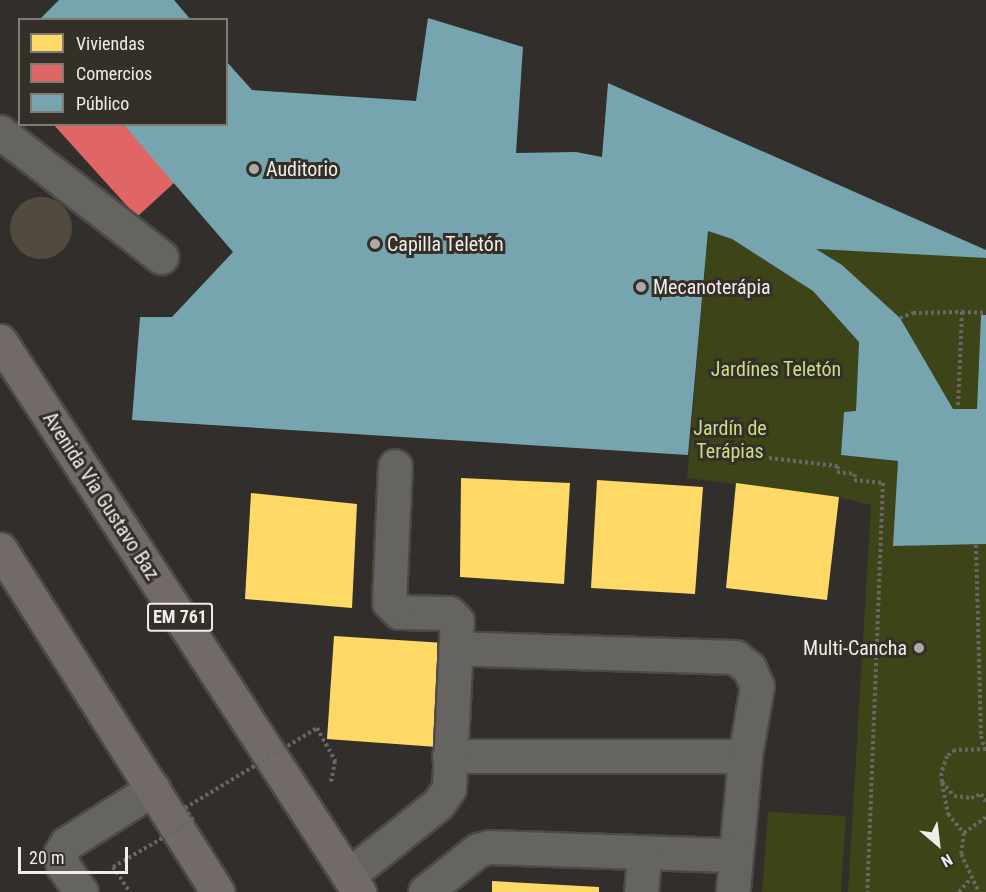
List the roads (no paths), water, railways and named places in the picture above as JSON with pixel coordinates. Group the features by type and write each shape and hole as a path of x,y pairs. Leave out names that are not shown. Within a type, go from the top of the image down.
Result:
{"main road":[{"name":"Avenida Via Gustavo Baz","path":"0,342 354,884"},
{"path":"0,549 218,892"}],"street":[{"path":"0,132 161,257"},
{"path":"354,884 444,798 449,788 455,616 399,612 389,602 395,466"},
{"path":"455,648 735,657 749,668 757,686 745,756 733,892"},
{"path":"449,756 745,756"},
{"path":"81,892 63,866 60,854 67,843 153,789"},
{"path":"425,892 478,850 489,847 644,855 736,855"},
{"path":"641,892 644,855"}],"place":[{"name":"Auditorio","path":"254,169"},
{"name":"Capilla Teletón","path":"375,244"},
{"name":"Mecanoterápia","path":"641,287"},
{"name":"Multi-Cancha","path":"919,648"}],"park label":[{"name":"Jardínes Teletón","path":"776,369"},
{"name":"Jardín de Terápias","path":"730,440"}]}
